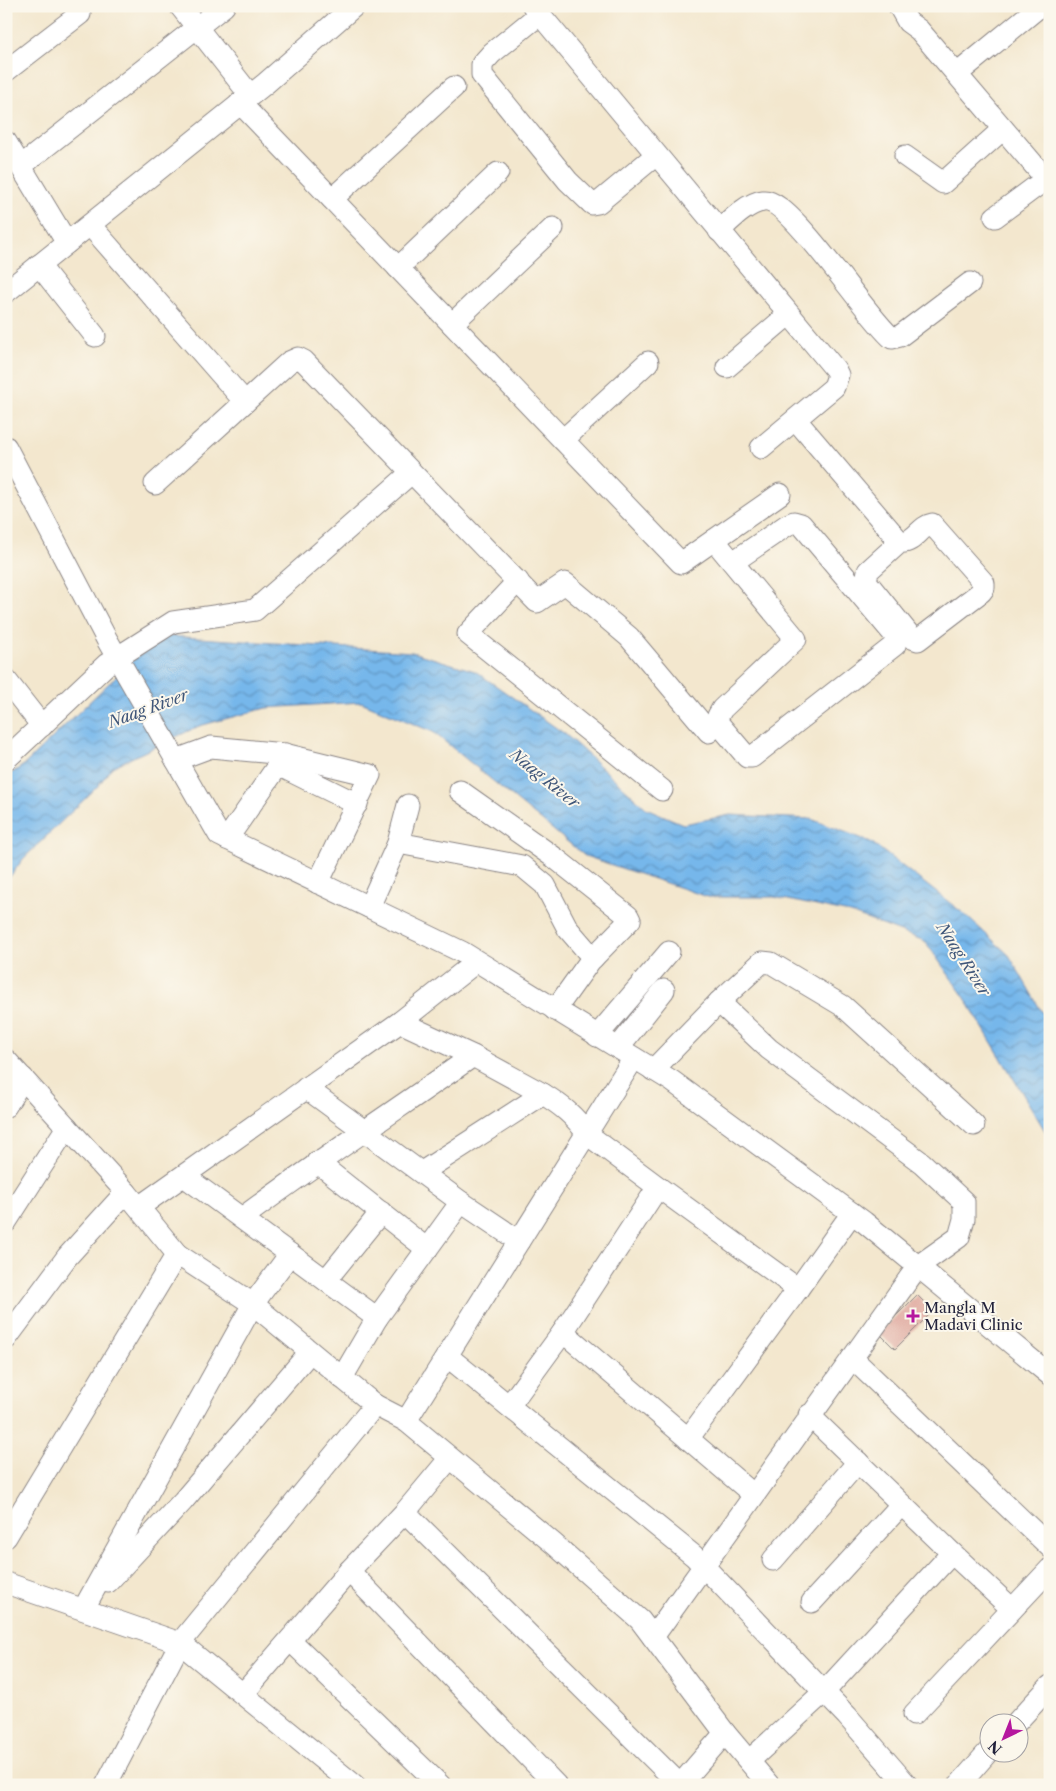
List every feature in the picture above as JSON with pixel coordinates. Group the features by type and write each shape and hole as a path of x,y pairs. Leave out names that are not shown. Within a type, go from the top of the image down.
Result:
{"street":[{"path":"180,6 198,29 245,100 332,199 681,563 780,494"},
{"path":"21,166 198,29 224,6"},
{"path":"6,292 245,100 354,6"},
{"path":"899,6 908,22 919,30 1003,129 1048,178 995,217"},
{"path":"956,74 1040,6"},
{"path":"6,71 82,9"},
{"path":"656,155 598,203 592,204 568,181 482,75 482,64 536,10 719,231 788,315 836,369 838,376 834,387 762,448"},
{"path":"332,199 454,86"},
{"path":"905,156 943,183 1003,129"},
{"path":"6,142 67,243"},
{"path":"398,268 498,173"},
{"path":"719,231 763,200 776,204 796,222 892,338 900,336 970,283"},
{"path":"90,225 245,402"},
{"path":"452,324 553,228"},
{"path":"39,265 95,336"},
{"path":"727,366 788,315"},
{"path":"155,484 289,362 298,358 304,360 411,473 518,581 536,602 565,583 629,637 708,732"},
{"path":"563,440 648,362"},
{"path":"796,420 900,542"},
{"path":"6,447 117,656 219,835 462,952 653,1070 852,1213 1050,1375"},
{"path":"6,759 117,656 173,622 255,610 411,473"},
{"path":"714,540 796,639 722,709 718,716 718,723 747,757 752,757 895,645 897,638 801,524 794,522 787,525 733,562"},
{"path":"928,524 932,524 984,583 982,592 918,640 912,638 866,581 868,572 900,542 909,541 928,524"},
{"path":"518,581 468,634 662,790"},
{"path":"6,680 42,726"},
{"path":"175,757 211,747 370,775 318,883"},
{"path":"282,760 357,804"},
{"path":"227,839 282,760"},
{"path":"460,791 555,858 628,916 630,920 593,958 555,1010"},
{"path":"369,907 398,843 408,805"},
{"path":"398,843 522,866 545,885 568,929 593,958"},
{"path":"597,1036 670,952"},
{"path":"6,1339 67,1257 133,1199 184,1176 400,1022 476,962"},
{"path":"653,1070 719,1002 762,962 771,963 843,1006 974,1125"},
{"path":"406,1421 586,1134 626,1053 664,990"},
{"path":"653,1637 809,1415 918,1266 959,1237 964,1220 964,1202 922,1163 769,1049 719,1002"},
{"path":"400,1022 473,1056 565,1108 580,1123 586,1134 798,1289"},
{"path":"242,1218 317,1162 365,1132 473,1056"},
{"path":"6,1060 133,1199 177,1254 253,1304 375,1405 406,1421 633,1614 653,1637 725,1733 769,1785"},
{"path":"6,1106 23,1078"},
{"path":"306,1088 461,1202 519,1242"},
{"path":"422,1172 543,1094"},
{"path":"6,1222 67,1127"},
{"path":"317,1162 427,1249"},
{"path":"184,1176 377,1318"},
{"path":"509,1406 563,1332 658,1186"},
{"path":"342,1378 377,1318 461,1202"},
{"path":"326,1280 381,1212"},
{"path":"688,1439 852,1213"},
{"path":"6,1538 177,1254"},
{"path":"84,1608 253,1304 290,1254"},
{"path":"563,1332 754,1495"},
{"path":"84,1608 182,1501 310,1352"},
{"path":"447,1356 694,1556 824,1692 907,1785"},
{"path":"852,1358 1050,1547"},
{"path":"106,1785 180,1643 375,1405"},
{"path":"809,1415 901,1505 1012,1609"},
{"path":"243,1694 349,1571 405,1512 450,1458"},
{"path":"773,1560 858,1462"},
{"path":"812,1602 901,1505"},
{"path":"405,1512 680,1785 725,1733"},
{"path":"749,1761 824,1692 952,1553"},
{"path":"914,1714 1050,1568"},
{"path":"349,1571 556,1785"},
{"path":"6,1583 84,1608 180,1643 354,1785"},
{"path":"290,1640 440,1785"},
{"path":"1024,1714 1050,1686"},
{"path":"959,1785 978,1763"}],"water":[{"name":"Naag River","path":"168,636 412,652 475,671 565,734 646,808 683,824 730,815 811,819 871,842 963,913 1009,955 1050,1026 1050,1139 965,998 925,941 850,913 774,897 708,897 585,856 433,732 361,702 266,708 199,726 112,767 98,786 23,859 6,882 6,777 25,764 135,658"}],"building":[{"path":"917,1295 933,1311 895,1349 879,1333"}],"place":[{"name":"Mangla M Madavi Clinic","path":"913,1316"}]}
